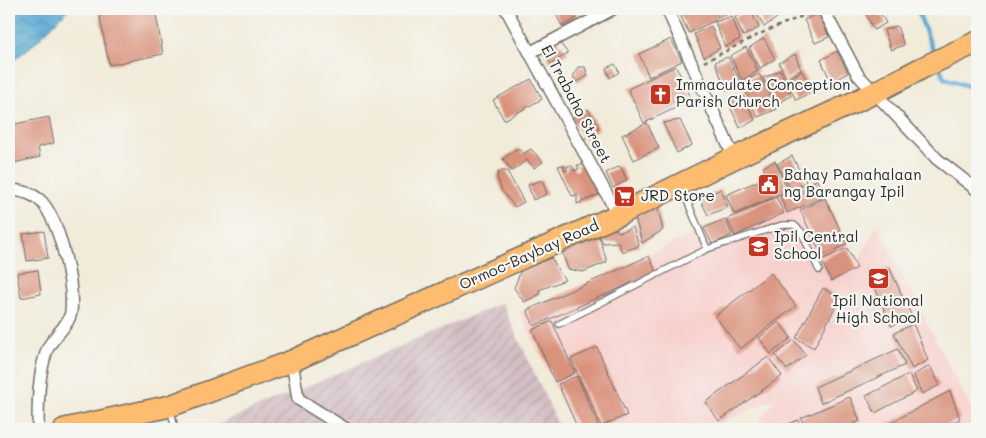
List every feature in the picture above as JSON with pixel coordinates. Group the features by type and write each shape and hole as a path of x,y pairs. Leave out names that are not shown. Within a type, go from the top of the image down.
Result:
{"highway":[{"name":"Ormoc-Baybay Road","path":"65,429 170,406 292,361 618,215 976,43"}],"street":[{"name":"El Trabaho Street","path":"506,9 618,215"},
{"path":"531,52 613,9"},
{"path":"667,9 734,158"},
{"path":"823,9 858,75 937,159 977,190"},
{"path":"9,191 16,190 35,197 45,205 58,233 72,287 71,314 48,348 42,366 38,403 38,429"},
{"path":"292,361 298,398 346,429"}],"lane":[{"path":"680,184 707,250"},
{"path":"559,324 707,250 782,225 794,225 801,231 819,270"},
{"path":"170,406 176,429"},
{"path":"969,429 977,425"}],"path":[{"path":"693,67 764,32 818,9"}],"shaded area":[{"name":"Ipil Central School","path":"817,179 857,265 877,225 977,420 977,429 754,429 776,398 707,429 574,429 520,312"},
{"path":"502,303 560,429 207,429"}],"water":[{"path":"9,9 69,9 35,43 9,64"}],"building":[{"path":"116,9 155,9 163,54 109,65 99,12"},
{"path":"573,9 577,18 562,26 554,10"},
{"path":"684,9 710,9 716,20 689,33 678,11"},
{"path":"712,9 735,9 718,18"},
{"path":"750,9 759,28 743,36 735,17"},
{"path":"755,9 772,9 777,18 764,27"},
{"path":"776,9 797,9 780,17"},
{"path":"878,9 886,23 874,30 865,13"},
{"path":"819,13 829,37 815,43 804,20"},
{"path":"732,16 740,39 725,47 715,22"},
{"path":"711,26 720,48 704,57 694,34"},
{"path":"897,26 904,45 891,50 884,30"},
{"path":"764,38 775,59 760,68 749,48"},
{"path":"671,39 682,61 649,77 639,54"},
{"path":"557,40 568,53 551,64 542,48"},
{"path":"746,47 758,71 742,80 730,56"},
{"path":"837,51 848,73 831,82 821,60"},
{"path":"795,54 801,70 786,79 779,63"},
{"path":"728,57 740,81 726,90 715,62"},
{"path":"615,64 619,72 610,78 606,68"},
{"name":"Immaculate Conception Parish Church","path":"676,66 692,100 644,123 628,89"},
{"path":"578,67 585,67 588,76 577,82 573,77"},
{"path":"780,70 791,96 777,104 763,78"},
{"path":"802,71 812,92 796,100 786,81"},
{"path":"759,74 777,109 758,117 741,83"},
{"path":"531,79 542,99 504,120 493,100"},
{"path":"743,95 755,120 740,128 728,102"},
{"path":"9,102 11,102 15,124 49,117 54,143 38,147 40,157 9,164"},
{"path":"588,109 599,129 584,139 572,118"},
{"path":"680,120 692,145 677,153 663,123"},
{"path":"647,123 659,148 634,160 622,135"},
{"path":"518,148 523,154 531,149 543,162 534,168 527,160 512,171 503,159"},
{"path":"792,156 806,182 791,190 777,164"},
{"name":"Bahay Pamahalaan ng Barangay Ipil","path":"775,161 788,191 734,214 726,195 767,177 763,167"},
{"path":"564,165 564,170 567,171 567,166 572,166 575,171 579,169 577,165 584,165 587,170 591,168 602,193 577,204 577,195 572,196 558,166"},
{"path":"620,166 627,180 613,188 606,173"},
{"path":"499,171 507,171 524,202 515,207 502,191 497,177"},
{"path":"542,180 547,194 533,200 528,185"},
{"path":"817,180 824,197 787,213 780,196"},
{"path":"721,189 728,207 708,215 700,199"},
{"path":"776,197 784,213 735,236 727,219"},
{"path":"825,198 847,244 822,256 800,210"},
{"path":"657,205 663,230 642,243 635,217"},
{"path":"725,219 732,235 712,244 704,228"},
{"path":"610,227 620,232 633,227 639,246 622,252 618,242 603,243 599,234"},
{"path":"44,231 48,258 27,261 23,234"},
{"path":"599,237 607,262 583,272 568,269 562,251"},
{"path":"847,248 857,268 831,281 821,260"},
{"path":"649,256 656,272 534,326 527,310"},
{"path":"551,258 565,280 539,290 540,294 524,302 514,288 522,268"},
{"path":"889,267 912,317 891,326 870,276"},
{"path":"38,270 41,294 21,298 17,273"},
{"path":"771,273 796,306 740,349 715,316"},
{"path":"823,288 840,298 814,348 796,338"},
{"path":"552,321 575,373 555,382 532,330"},
{"path":"779,322 791,338 771,354 759,338"},
{"path":"913,324 928,360 912,369 894,333"},
{"path":"794,340 806,355 787,370 775,355"},
{"path":"597,347 627,415 601,426 571,359"},
{"path":"898,349 905,365 821,403 815,387"},
{"path":"768,357 782,376 719,421 706,402"},
{"path":"930,366 940,385 922,394 913,375"},
{"path":"909,374 917,391 875,413 866,396"},
{"path":"577,376 599,428 578,429 558,384"},
{"path":"950,391 960,419 939,429 879,429"},
{"path":"850,397 860,421 842,429 806,429 801,418"},
{"path":"798,420 802,429 777,429"}],"waterway":[{"path":"917,9 935,56"},
{"path":"939,65 944,78 977,89"}],"place":[{"name":"Immaculate Conception Parish Church","path":"660,94"},
{"name":"Bahay Pamahalaan ng Barangay Ipil","path":"768,184"},
{"name":"JRD Store","path":"625,196"},
{"name":"Ipil Central School","path":"758,246"},
{"name":"Ipil National High School","path":"878,278"}]}
